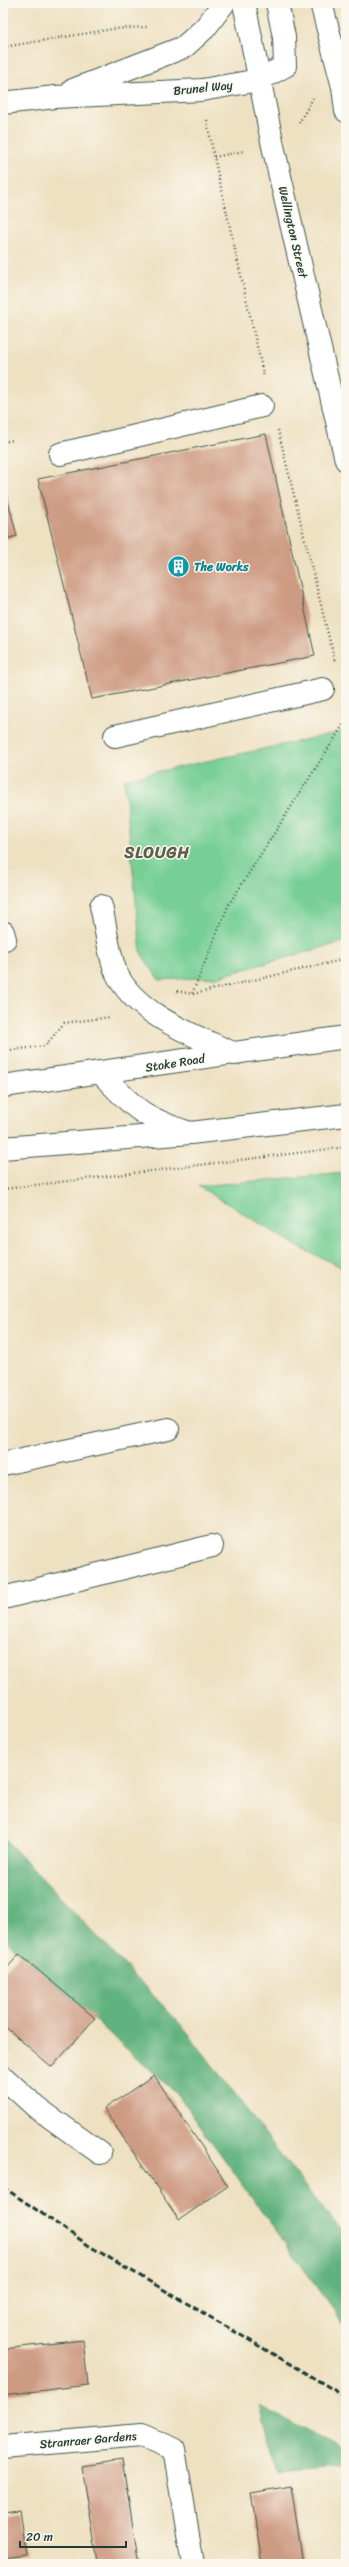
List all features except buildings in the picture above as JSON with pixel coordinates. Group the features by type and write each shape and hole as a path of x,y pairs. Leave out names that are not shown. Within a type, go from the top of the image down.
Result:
{"main road":[{"name":"Brunel Way","path":"55,97 184,47 205,28 224,3"},
{"name":"Wellington Street","path":"244,3 272,146 346,460"},
{"name":"Brunel Way","path":"3,103 55,97 202,90 260,80 285,66 284,37 277,3"},
{"path":"321,3 344,90 346,111"},
{"path":"60,454 262,406"},
{"path":"115,736 323,689"},
{"path":"101,906 117,972 136,1000 166,1022 235,1054"},
{"name":"Stoke Road","path":"3,1086 102,1074 346,1037"},
{"path":"102,1074 128,1103 144,1115 162,1124 190,1133"},
{"path":"3,1148 190,1133 346,1114"},
{"path":"3,1464 168,1429"},
{"path":"3,1598 212,1546"},
{"path":"3,2077 36,2107 100,2153"},
{"name":"Stranraer Gardens","path":"3,2447 142,2435 174,2449 192,2564"}],"path":[{"path":"3,47 113,29 153,27"},
{"path":"207,118 214,157 265,380"},
{"path":"276,426 335,663"},
{"path":"3,442 13,440"},
{"path":"192,994 228,906 346,723 344,707"},
{"path":"171,990 192,994 346,959"},
{"path":"3,1051 45,1046 64,1023"},
{"path":"3,1189 346,1148"}],"green space":[{"path":"346,731 346,941 217,977 159,980 141,953 124,779"},
{"path":"346,1173 346,1269 302,1249 198,1186"},
{"path":"3,1837 185,2029 323,2210 346,2236 346,2327 177,2094 3,1938"},
{"path":"260,2406 346,2452 346,2464 276,2470"}],"railway":[{"path":"3,2187 91,2247 346,2397"}],"place":[{"name":"The Works","path":"178,567"}],"district":[{"name":"SLOUGH","path":"157,852"}]}
